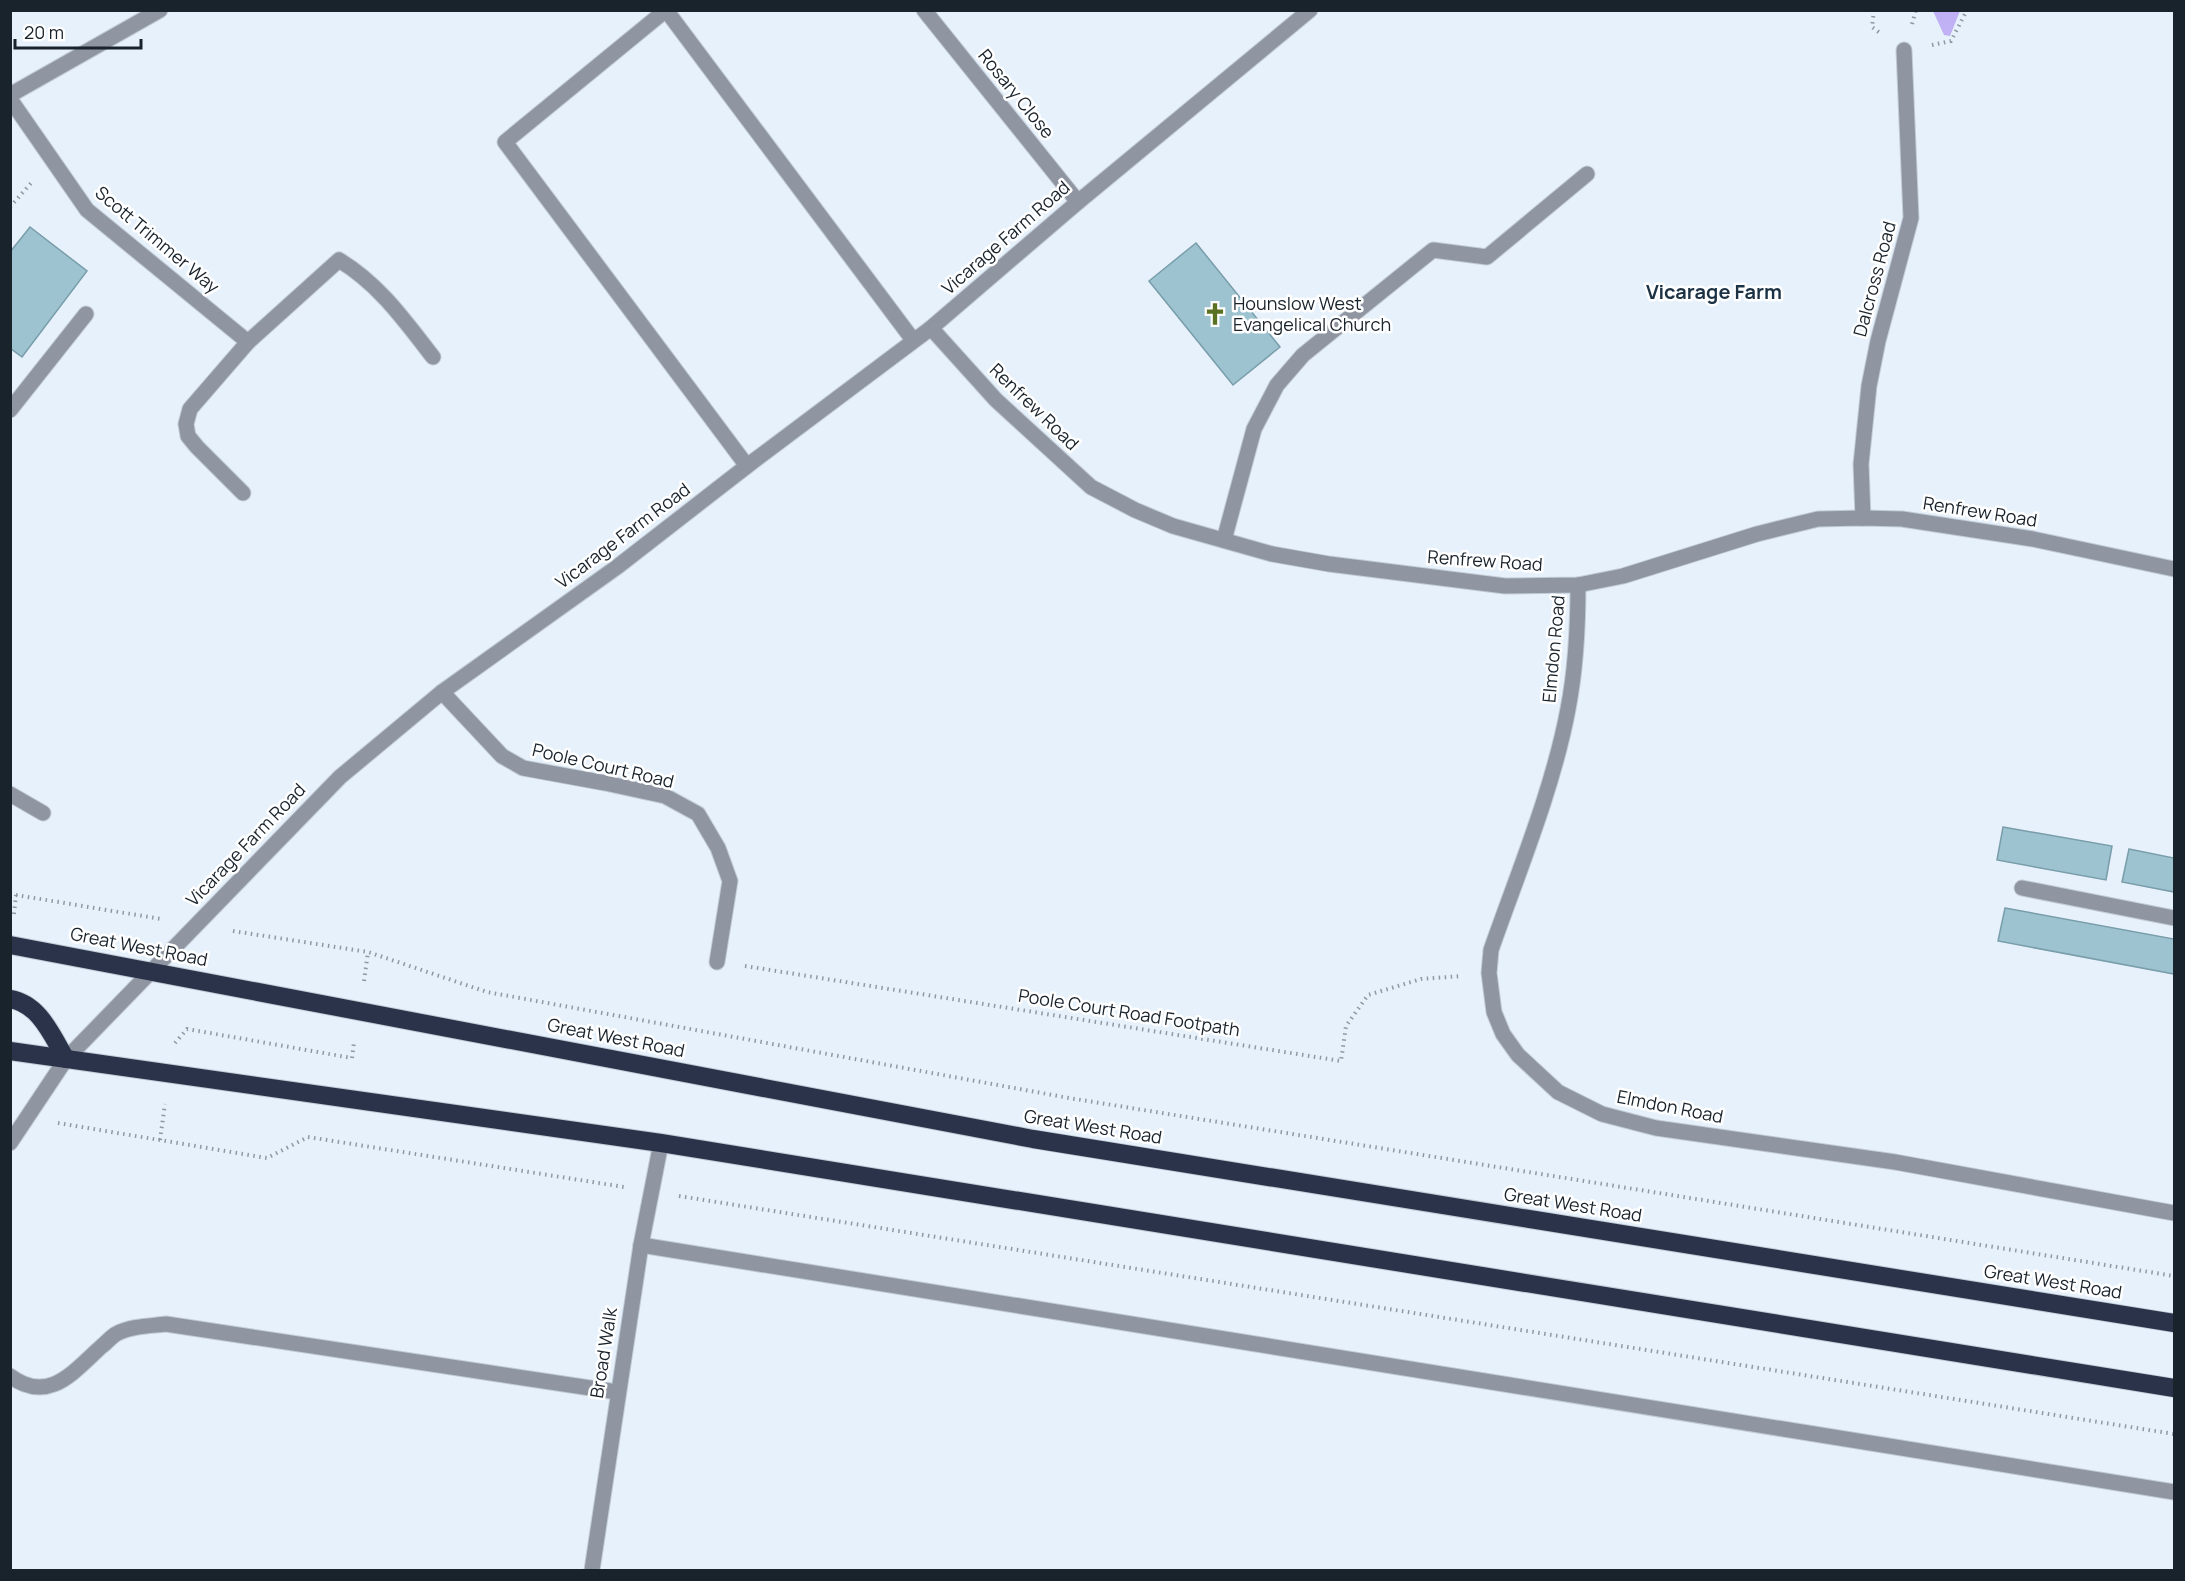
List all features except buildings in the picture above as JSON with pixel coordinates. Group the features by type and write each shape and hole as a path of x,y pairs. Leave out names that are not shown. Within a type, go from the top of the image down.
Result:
{"highway":[{"name":"Great West Road","path":"10,945 1033,1139 2175,1323"},
{"path":"10,999 21,1001 38,1013 66,1059"},
{"path":"10,1052 661,1143 2175,1388"}],"street":[{"path":"10,97 160,10"},
{"path":"747,466 505,142 666,10 913,340"},
{"name":"Rosary Close","path":"924,10 1078,202"},
{"name":"Vicarage Farm Road","path":"10,1143 66,1059 340,777 442,692 617,567 931,328 1078,202 1310,10"},
{"name":"Dalcross Road","path":"1863,518 1861,464 1869,386 1878,341 1911,218 1904,50"},
{"name":"Scott Trimmer Way","path":"10,97 87,210 248,342"},
{"path":"1224,540 1254,429 1277,385 1303,355 1433,250 1487,257 1587,174"},
{"path":"243,493 189,436 186,424 190,409 248,342 339,260 357,271 392,303 433,357"},
{"path":"10,410 87,314"},
{"name":"Renfrew Road","path":"931,328 996,400 1091,487 1164,522 1272,554 1329,564 1505,586 1578,585 1623,576 1787,526 1818,519 1863,518 1902,519 2033,539 2175,569"},
{"name":"Elmdon Road","path":"1578,585 1578,631 1569,708 1547,787 1491,950 1489,973 1494,1012 1503,1034 1518,1055 1558,1092 1602,1114 1656,1128 1895,1162 2175,1213"},
{"name":"Poole Court Road","path":"442,692 502,756 523,768 664,796 698,814 718,848 730,881 717,962"},
{"path":"10,794 43,813"},
{"path":"2022,888 2175,918"},
{"name":"Broad Walk","path":"592,1570 617,1392 641,1245 661,1143"},
{"path":"641,1245 2175,1492"},
{"path":"10,1376 20,1383 39,1387 60,1383 115,1335 137,1327 166,1324 617,1392"}],"path":[{"path":"1904,50 1951,41 1966,10"},
{"name":"Great West Road","path":"10,894 167,920"},
{"path":"13,921 16,895"},
{"name":"Great West Road","path":"249,933 368,952 487,992 1069,1098 2175,1276"},
{"path":"363,982 368,952"},
{"name":"Poole Court Road Footpath","path":"717,962 1341,1060 1346,1026 1368,995 1421,979 1489,973"},
{"path":"175,1043 187,1029 352,1058 354,1042"},
{"path":"160,1140 164,1108"},
{"path":"68,1125 267,1158 308,1137 608,1185"},
{"path":"700,1199 2175,1434"}],"shaded area":[{"path":"1933,11 1960,11 1950,36 1944,35"}],"place":[{"name":"Hounslow West Evangelical Church","path":"1215,314"}],"district":[{"name":"Vicarage Farm","path":"1714,292"}]}
